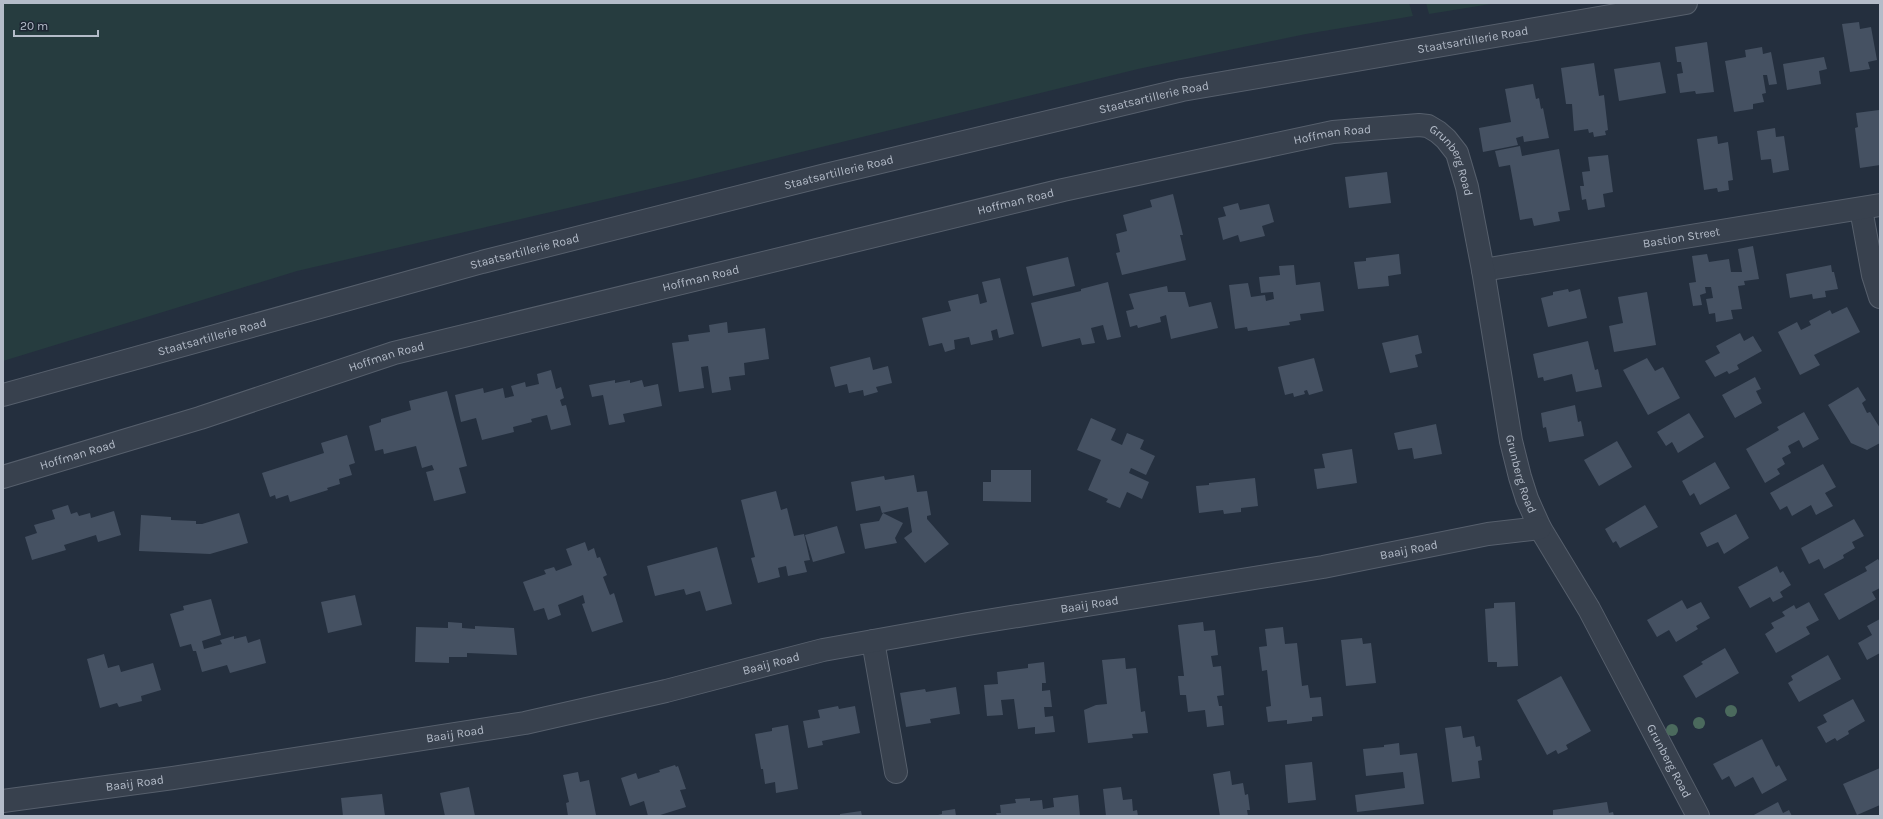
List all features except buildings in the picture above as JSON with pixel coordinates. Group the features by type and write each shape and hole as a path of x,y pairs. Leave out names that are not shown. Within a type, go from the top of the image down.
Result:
{"street":[{"name":"Staatsartillerie Road","path":"3,395 490,260 826,175 1182,90 1686,3"},
{"name":"Grunberg Road","path":"1409,125 1428,126 1446,139 1457,153 1467,187 1483,270 1511,441 1522,484 1540,528 1589,609 1698,816"},
{"name":"Hoffman Road","path":"3,477 200,418 394,353 1063,190 1333,132 1409,125"},
{"name":"Bastion Street","path":"1483,270 1870,207"},
{"path":"1870,207 1873,275 1880,297"},
{"name":"Baaij Road","path":"3,801 173,778 525,723 666,691 823,650 1323,567 1488,534 1540,528"},
{"path":"874,641 896,772"}],"green space":[{"path":"3,3 1409,3 1413,16 1306,34 1138,69 684,181 297,271 3,361"},
{"path":"1426,3 1497,3 1429,14"}]}
